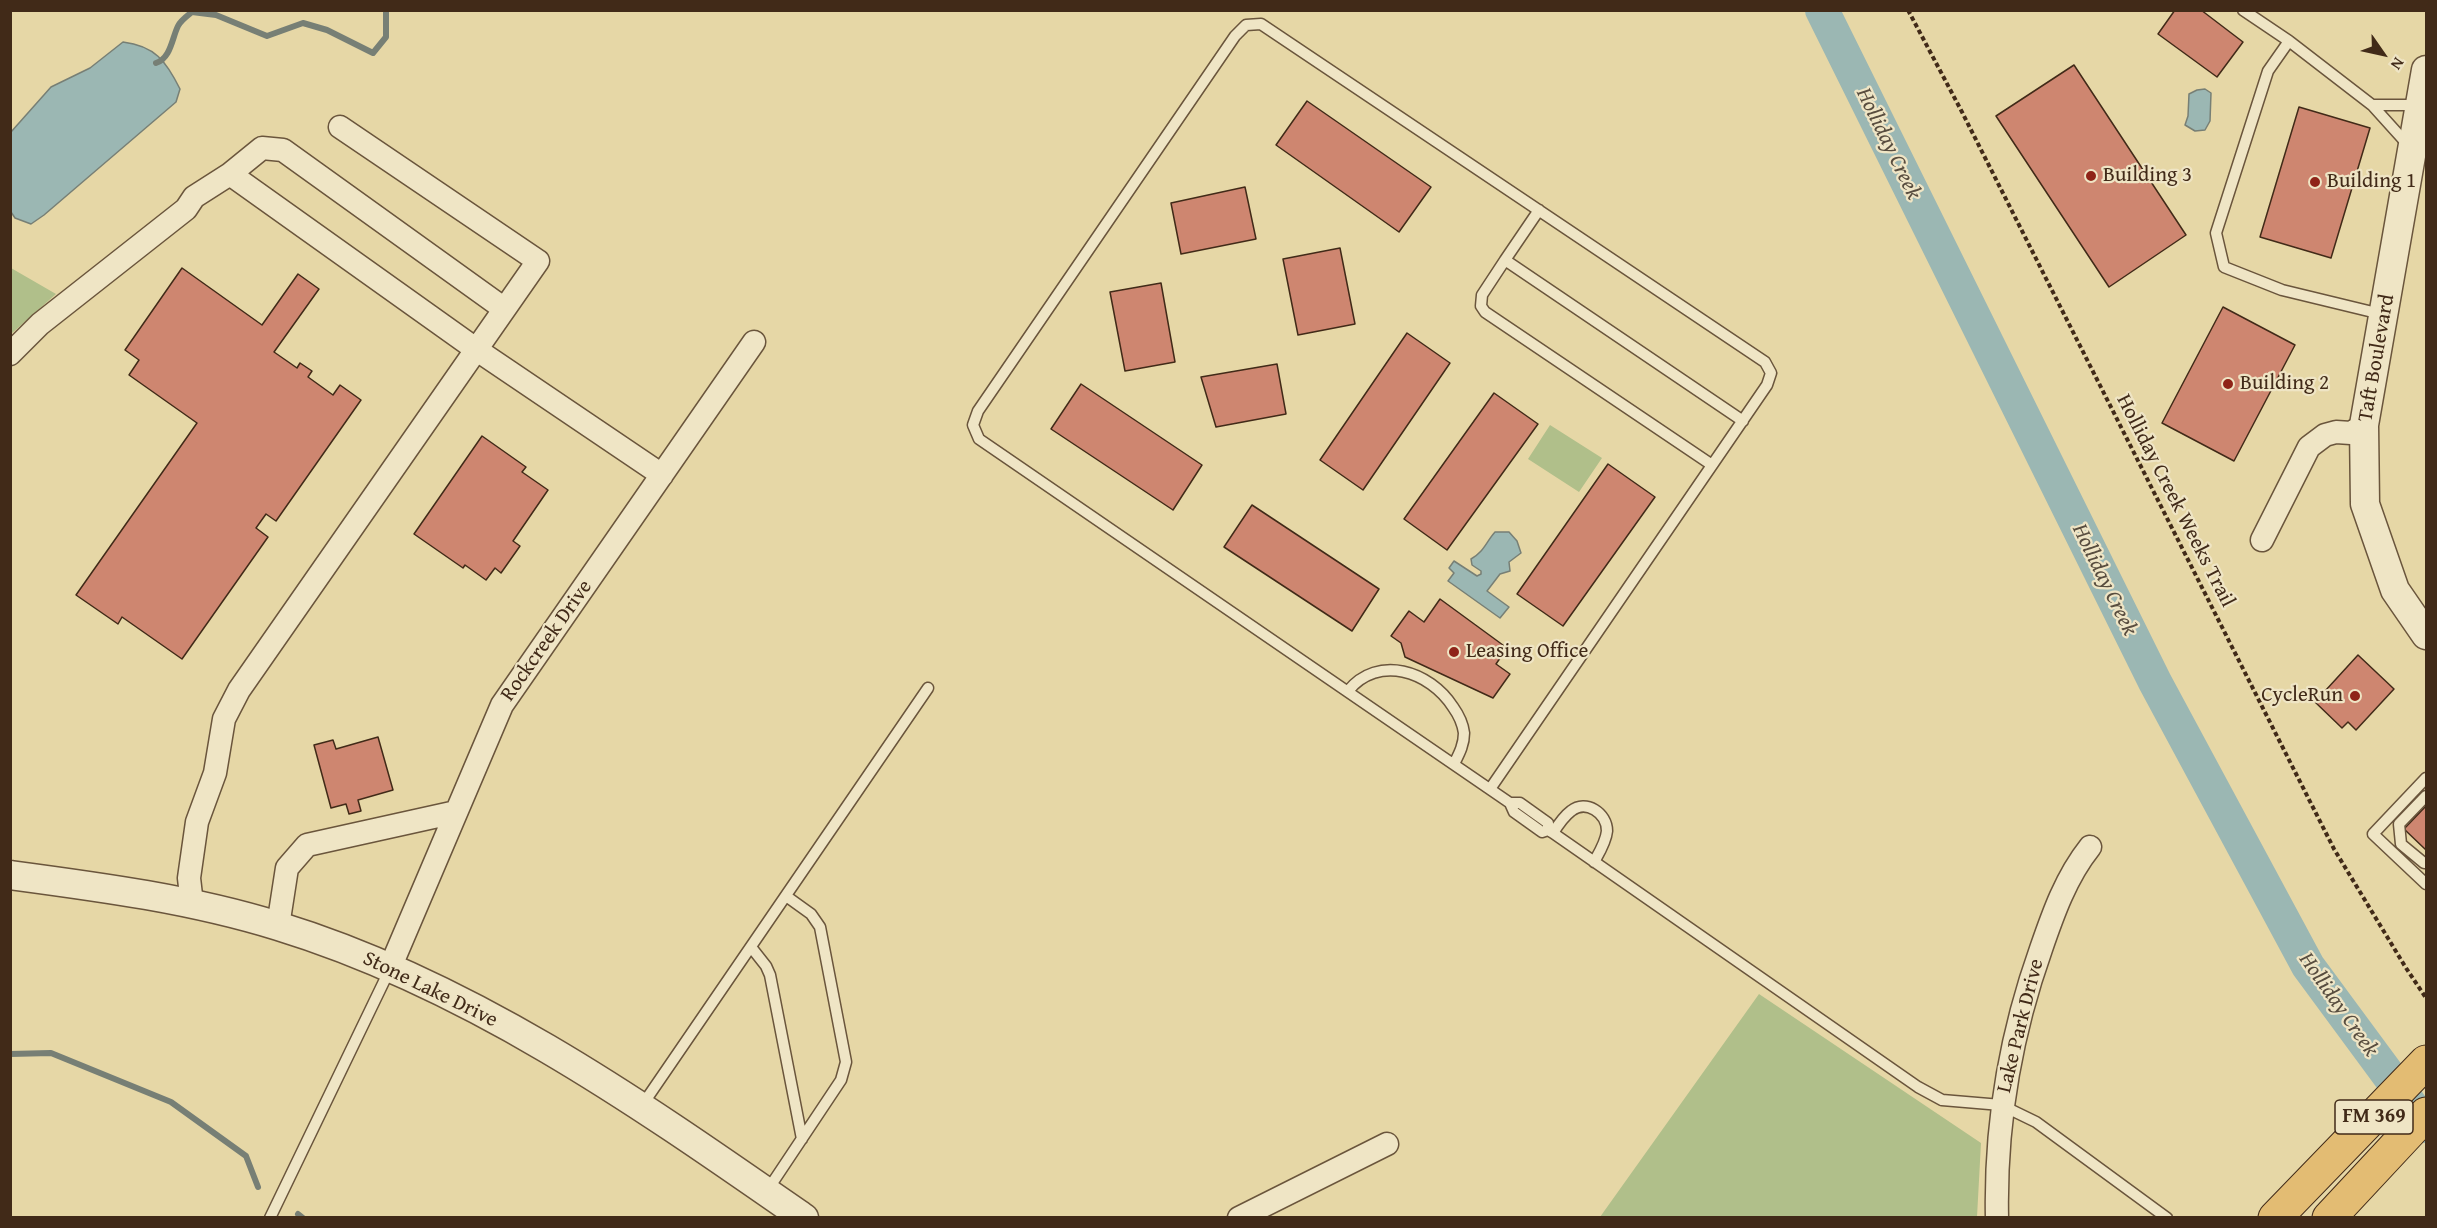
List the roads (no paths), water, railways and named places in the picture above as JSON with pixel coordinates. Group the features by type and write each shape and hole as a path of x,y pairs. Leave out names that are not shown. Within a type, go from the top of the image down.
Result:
{"main road":[{"name":"FM 369","path":"2275,1218 2427,1062"},
{"name":"FM 369","path":"2338,1207 2427,1114"}],"street":[{"name":"Taft Boulevard","path":"2427,70 2364,425 2365,504 2395,590 2427,634"},
{"path":"192,904 189,878 197,822 215,772 224,720 239,690 477,350 503,308 538,261 340,127"},
{"path":"10,354 40,324 186,209 194,197 230,174 262,148 283,150 503,308"},
{"path":"230,174 477,350 662,475"},
{"name":"Rockcreek Drive","path":"390,968 502,705 754,342"},
{"path":"2262,540 2309,447 2325,435 2336,432 2351,433 2364,425"},
{"path":"278,926 287,868 307,845 456,812"},
{"name":"Lake Park Drive","path":"1997,1218 2001,1105 2025,993 2069,878 2090,847"},
{"name":"Stone Lake Drive","path":"10,875 99,887 192,904 278,926 390,968 445,993 541,1045 641,1107 804,1218"},
{"path":"1239,1218 1387,1144"}],"lane":[{"path":"2243,10 2289,41 2372,105 2414,152"},
{"path":"1490,789 1743,421 1767,385 1771,373 1765,362 1261,24 1246,25 1235,36 978,411 973,425 979,439 1490,789 1510,803 1514,812 1542,832 1551,831 1572,809 1585,806 1596,810 1604,819 1607,831 1594,862"},
{"path":"2289,41 2268,71 2216,233 2224,267 2282,290 2384,315"},
{"path":"2372,105 2422,105"},
{"path":"1539,210 1482,295 1481,306 1485,312 1712,465"},
{"path":"1505,260 1743,421"},
{"path":"1348,691 1357,680 1371,672 1404,671 1434,684 1458,714 1464,732 1461,750 1454,764"},
{"path":"641,1107 928,688"},
{"path":"2427,778 2373,834 2427,884"},
{"path":"2427,796 2399,824 2401,844 2424,864 2427,863"},
{"path":"1551,831 1918,1087 1942,1100 2001,1105 2036,1122 2168,1218"},
{"path":"766,1191 841,1080 846,1062 820,927 812,914 786,896"},
{"path":"751,947 770,975 802,1139"},
{"path":"270,1218 390,968"}],"water":[{"path":"123,42 143,47 158,56 170,70 180,89 176,102 44,215 31,224 15,218 11,212 11,132 51,87 90,68"},
{"path":"2205,89 2211,93 2210,121 2205,130 2195,131 2185,125 2188,116 2189,94"},
{"path":"1495,532 1509,532 1517,541 1521,553 1509,562 1510,571 1500,574 1487,591 1509,607 1500,618 1448,581 1454,573 1449,568 1454,561 1477,576 1481,574 1481,571 1472,565 1471,559 1482,550"}],"waterway":[{"path":"156,63 165,57 179,24 192,12 216,15 267,36 303,23 327,30 373,53 386,37 386,10"},
{"name":"Holliday Creek","path":"1822,10 2155,682 2308,966 2426,1126"},
{"path":"10,1054 51,1053 171,1102 246,1156 258,1187"},
{"path":"298,1214 303,1218"}],"place":[{"name":"Building 3","path":"2091,176"},
{"name":"Building 1","path":"2315,182"},
{"name":"Building 2","path":"2228,384"},
{"name":"Leasing Office","path":"1454,652"},
{"name":"CycleRun","path":"2355,696"}]}
